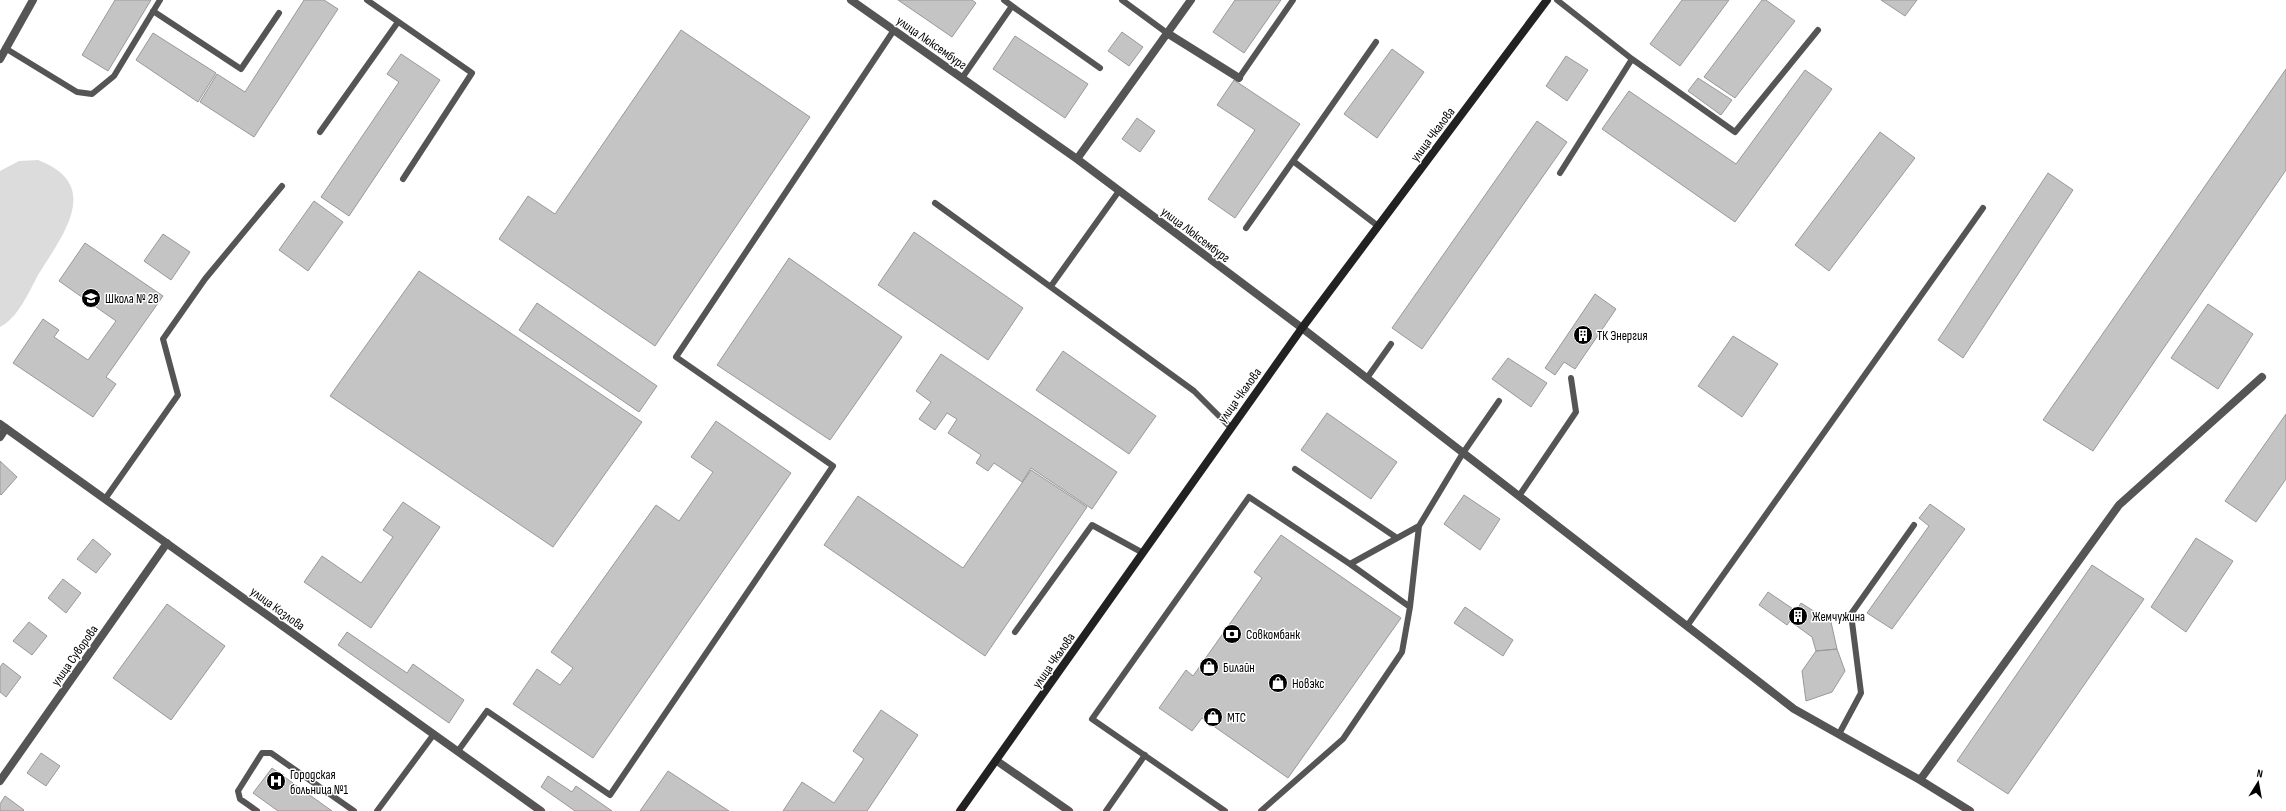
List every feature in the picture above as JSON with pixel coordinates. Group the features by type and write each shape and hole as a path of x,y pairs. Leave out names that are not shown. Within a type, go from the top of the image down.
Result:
{"street":[{"path":"0,59 33,0"},
{"name":"улица Люксембург","path":"851,0 1077,159 1302,328 1794,709 1920,780 1970,811"},
{"path":"1077,159 1191,0"},
{"name":"улица Чкалова","path":"960,811 997,761 1230,427 1302,328 1547,0"},
{"path":"1167,33 1239,78"},
{"path":"1920,780 2119,505 2262,377"},
{"path":"0,437 3,426"},
{"name":"улица Козлова","path":"3,426 541,811"},
{"name":"улица Суворова","path":"0,781 167,543"},
{"path":"997,761 1069,811"}],"lane":[{"path":"5,48 77,92 92,94 114,76 160,0"},
{"path":"367,0 472,73 403,179"},
{"path":"1004,0 1100,68"},
{"path":"1122,0 1167,33"},
{"path":"1239,78 1293,0"},
{"path":"1557,0 1632,59 1735,132 1818,30"},
{"path":"962,78 1012,6"},
{"path":"153,11 241,69 279,13"},
{"path":"320,132 398,22"},
{"path":"458,752 487,711 610,795 833,466 676,357 894,30"},
{"path":"1246,228 1376,42"},
{"path":"1560,173 1632,59"},
{"path":"1293,161 1378,226"},
{"path":"104,499 178,395 164,339 205,279 282,186"},
{"path":"1050,286 1119,191"},
{"path":"935,203 1194,391 1230,427"},
{"path":"1687,626 1983,208"},
{"path":"1367,378 1391,344"},
{"path":"1519,496 1576,412 1571,378"},
{"path":"1261,811 1343,739 1402,652 1410,607 1419,526 1464,453 1499,401"},
{"path":"1296,469 1397,538"},
{"path":"1225,811 1092,719 1249,497 1350,564 1410,607"},
{"path":"1014,632 1092,525 1143,553"},
{"path":"1839,734 1861,693 1851,614 1914,525"},
{"path":"1350,564 1419,526"},
{"path":"377,811 434,734"},
{"path":"258,811 240,799 238,791 262,752 266,751 271,752 354,811"},
{"path":"1106,811 1144,755"}],"shaded area":[{"path":"38,160 58,171 69,183 73,197 72,212 66,228 38,275 27,297 18,311 0,327 0,171 19,161"}],"building":[{"path":"115,0 151,0 108,71 82,55"},
{"path":"304,0 324,0 338,9 254,137 200,102 217,74 245,92"},
{"path":"898,0 972,0 976,3 952,37"},
{"path":"1235,0 1281,0 1244,53 1213,32"},
{"path":"1682,0 1729,0 1680,66 1650,44"},
{"path":"1762,0 1766,0 1795,21 1735,98 1704,77"},
{"path":"1881,0 1917,0 1905,16"},
{"path":"681,30 810,117 655,346 499,239 528,196 555,214"},
{"path":"1122,32 1143,47 1129,66 1108,51"},
{"path":"153,33 216,73 198,102 136,60"},
{"path":"1015,36 1088,84 1065,118 993,69"},
{"path":"1392,49 1424,72 1377,138 1344,114"},
{"path":"401,54 440,80 349,216 321,197 399,82 387,74"},
{"path":"1566,56 1588,70 1567,101 1546,86"},
{"path":"2286,69 2286,170 2093,451 2043,420"},
{"path":"1805,70 1832,89 1735,222 1602,129 1629,91 1736,164"},
{"path":"1698,78 1732,100 1721,115 1688,91"},
{"path":"1234,80 1300,124 1235,218 1208,199 1255,130 1217,105"},
{"path":"1137,118 1155,131 1140,152 1122,139"},
{"path":"1537,121 1567,142 1422,349 1392,328"},
{"path":"1880,132 1915,158 1829,271 1795,245"},
{"path":"2048,173 2073,190 1963,358 1938,340"},
{"path":"314,201 343,222 308,271 279,250"},
{"path":"914,232 1023,308 988,360 878,285"},
{"path":"163,234 190,252 171,280 144,261"},
{"path":"85,243 163,296 106,377 116,384 93,417 13,363 43,319 59,330 54,337 88,360 116,321 59,281"},
{"path":"789,258 902,337 830,440 717,365"},
{"path":"419,271 642,422 553,547 330,396"},
{"name":"ТК Энергия","path":"1595,294 1616,309 1575,369 1564,362 1555,375 1545,368"},
{"path":"537,303 657,386 639,412 519,330"},
{"path":"2208,304 2253,334 2218,389 2171,358"},
{"path":"1733,336 1778,364 1742,417 1698,386"},
{"path":"1063,351 1156,416 1129,454 1036,390"},
{"path":"941,354 1117,472 1092,509 1031,468 1022,482 994,463 988,471 976,463 981,455 948,433 957,419 947,413 935,430 919,419 931,402 916,391"},
{"path":"1508,358 1547,383 1531,407 1492,379"},
{"path":"1327,413 1397,462 1371,499 1301,450"},
{"path":"2286,414 2286,479 2256,522 2225,501"},
{"path":"716,421 791,473 593,758 513,704 537,669 560,685 573,668 551,652 656,505 679,521 713,472 691,457"},
{"path":"0,461 17,477 1,495 0,494"},
{"path":"1031,470 1087,507 985,656 824,545 858,496 963,568"},
{"path":"1464,495 1500,519 1480,550 1444,524"},
{"path":"403,502 440,527 371,628 304,582 322,556 361,583 393,537 383,530"},
{"path":"1930,504 1965,529 1892,629 1867,613 1929,526 1919,518"},
{"path":"1281,535 1401,618 1288,778 1202,718 1192,731 1159,708 1186,670 1193,676 1262,578 1254,572"},
{"path":"2196,538 2233,561 2186,632 2151,607"},
{"path":"93,539 111,554 96,573 77,559"},
{"path":"2092,565 2144,599 2008,794 1957,761"},
{"path":"63,579 81,593 66,613 48,598"},
{"name":"Жемчужина","path":"1768,592 1796,611 1801,603 1831,622 1837,649 1816,651 1812,637 1790,621 1787,625 1759,605"},
{"path":"167,604 225,646 171,720 113,678"},
{"path":"1465,607 1513,640 1503,656 1454,623"},
{"path":"29,622 47,636 32,655 13,641"},
{"path":"347,632 407,673 413,664 464,700 449,723 338,645"},
{"path":"1837,649 1845,671 1832,692 1806,701 1802,671 1816,651"},
{"path":"3,663 21,677 6,697 0,692 0,667"},
{"path":"881,710 918,735 867,811 783,811 802,782 834,803 864,759 853,751"},
{"path":"41,753 60,766 46,786 27,773"},
{"name":"Городская больница №1","path":"272,768 332,811 278,811 253,793"},
{"path":"668,771 729,811 640,811"},
{"path":"548,776 572,792 576,786 612,811 575,811 541,787"},
{"path":"5,796 24,810 0,811 0,804"}],"place":[{"name":"Школа № 28","path":"91,298"},
{"name":"ТК Энергия","path":"1583,335"},
{"name":"Жемчужина","path":"1798,616"},
{"name":"Совкомбанк","path":"1232,634"},
{"name":"Билайн","path":"1209,667"},
{"name":"Новэкс","path":"1278,683"},
{"name":"МТС","path":"1213,717"},
{"name":"Городская больница №1","path":"276,781"}]}
